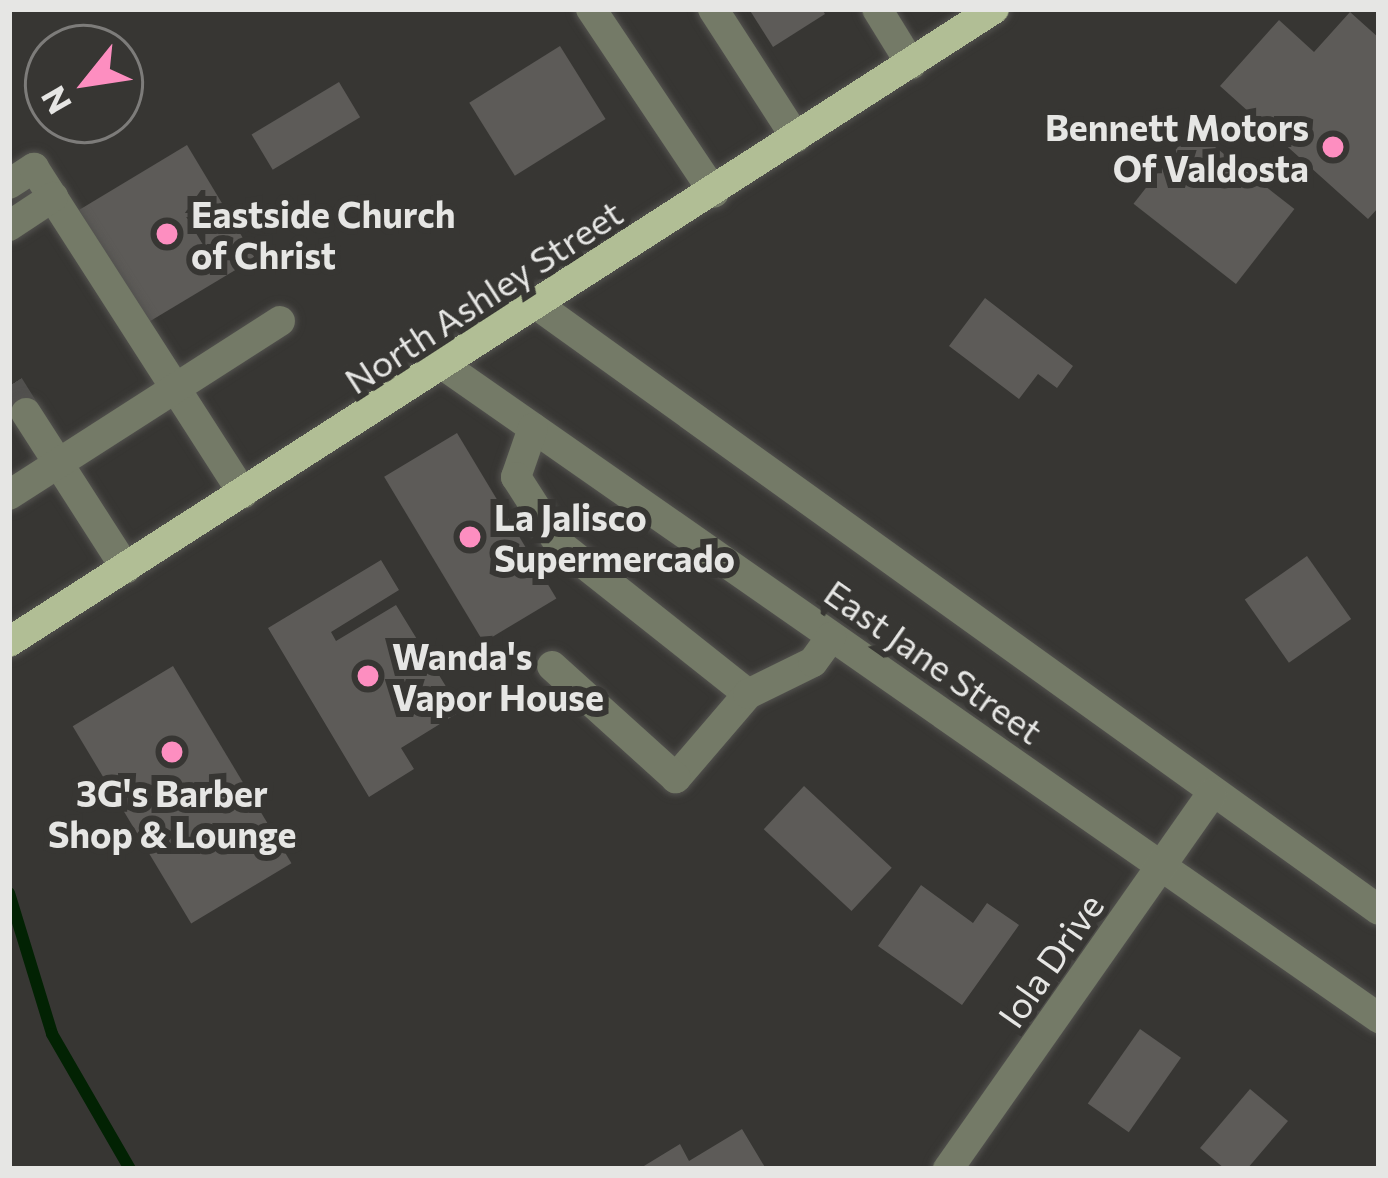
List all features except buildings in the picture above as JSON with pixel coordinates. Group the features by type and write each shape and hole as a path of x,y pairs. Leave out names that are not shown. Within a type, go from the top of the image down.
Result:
{"main road":[{"name":"North Ashley Street","path":"9,642 446,368 994,9"}],"street":[{"path":"591,9 714,193"},
{"path":"713,9 796,138"},
{"path":"733,9 746,61"},
{"path":"877,9 911,64"},
{"path":"9,184 34,167 243,494"},
{"path":"9,226 53,197"},
{"name":"East Jane Street","path":"540,307 1379,910"},
{"path":"9,495 280,321"},
{"name":"East Jane Street","path":"446,368 1379,1018"},
{"path":"26,413 126,569"},
{"path":"533,428 516,477 549,531 748,694"},
{"path":"552,666 676,778 748,694 813,662 831,638"},
{"name":"Iola Drive","path":"948,1169 1212,793"}],"waterway":[{"path":"9,893 52,1034 130,1169"}],"tunnel":[{"path":"9,386 26,413"}],"place":[{"name":"Bennett Motors Of Valdosta","path":"1333,147"},
{"name":"Eastside Church of Christ","path":"167,234"},
{"name":"La Jalisco Supermercado","path":"470,537"},
{"name":"Wanda's Vapor House","path":"368,676"},
{"name":"3G's Barber Shop & Lounge","path":"172,752"}]}
